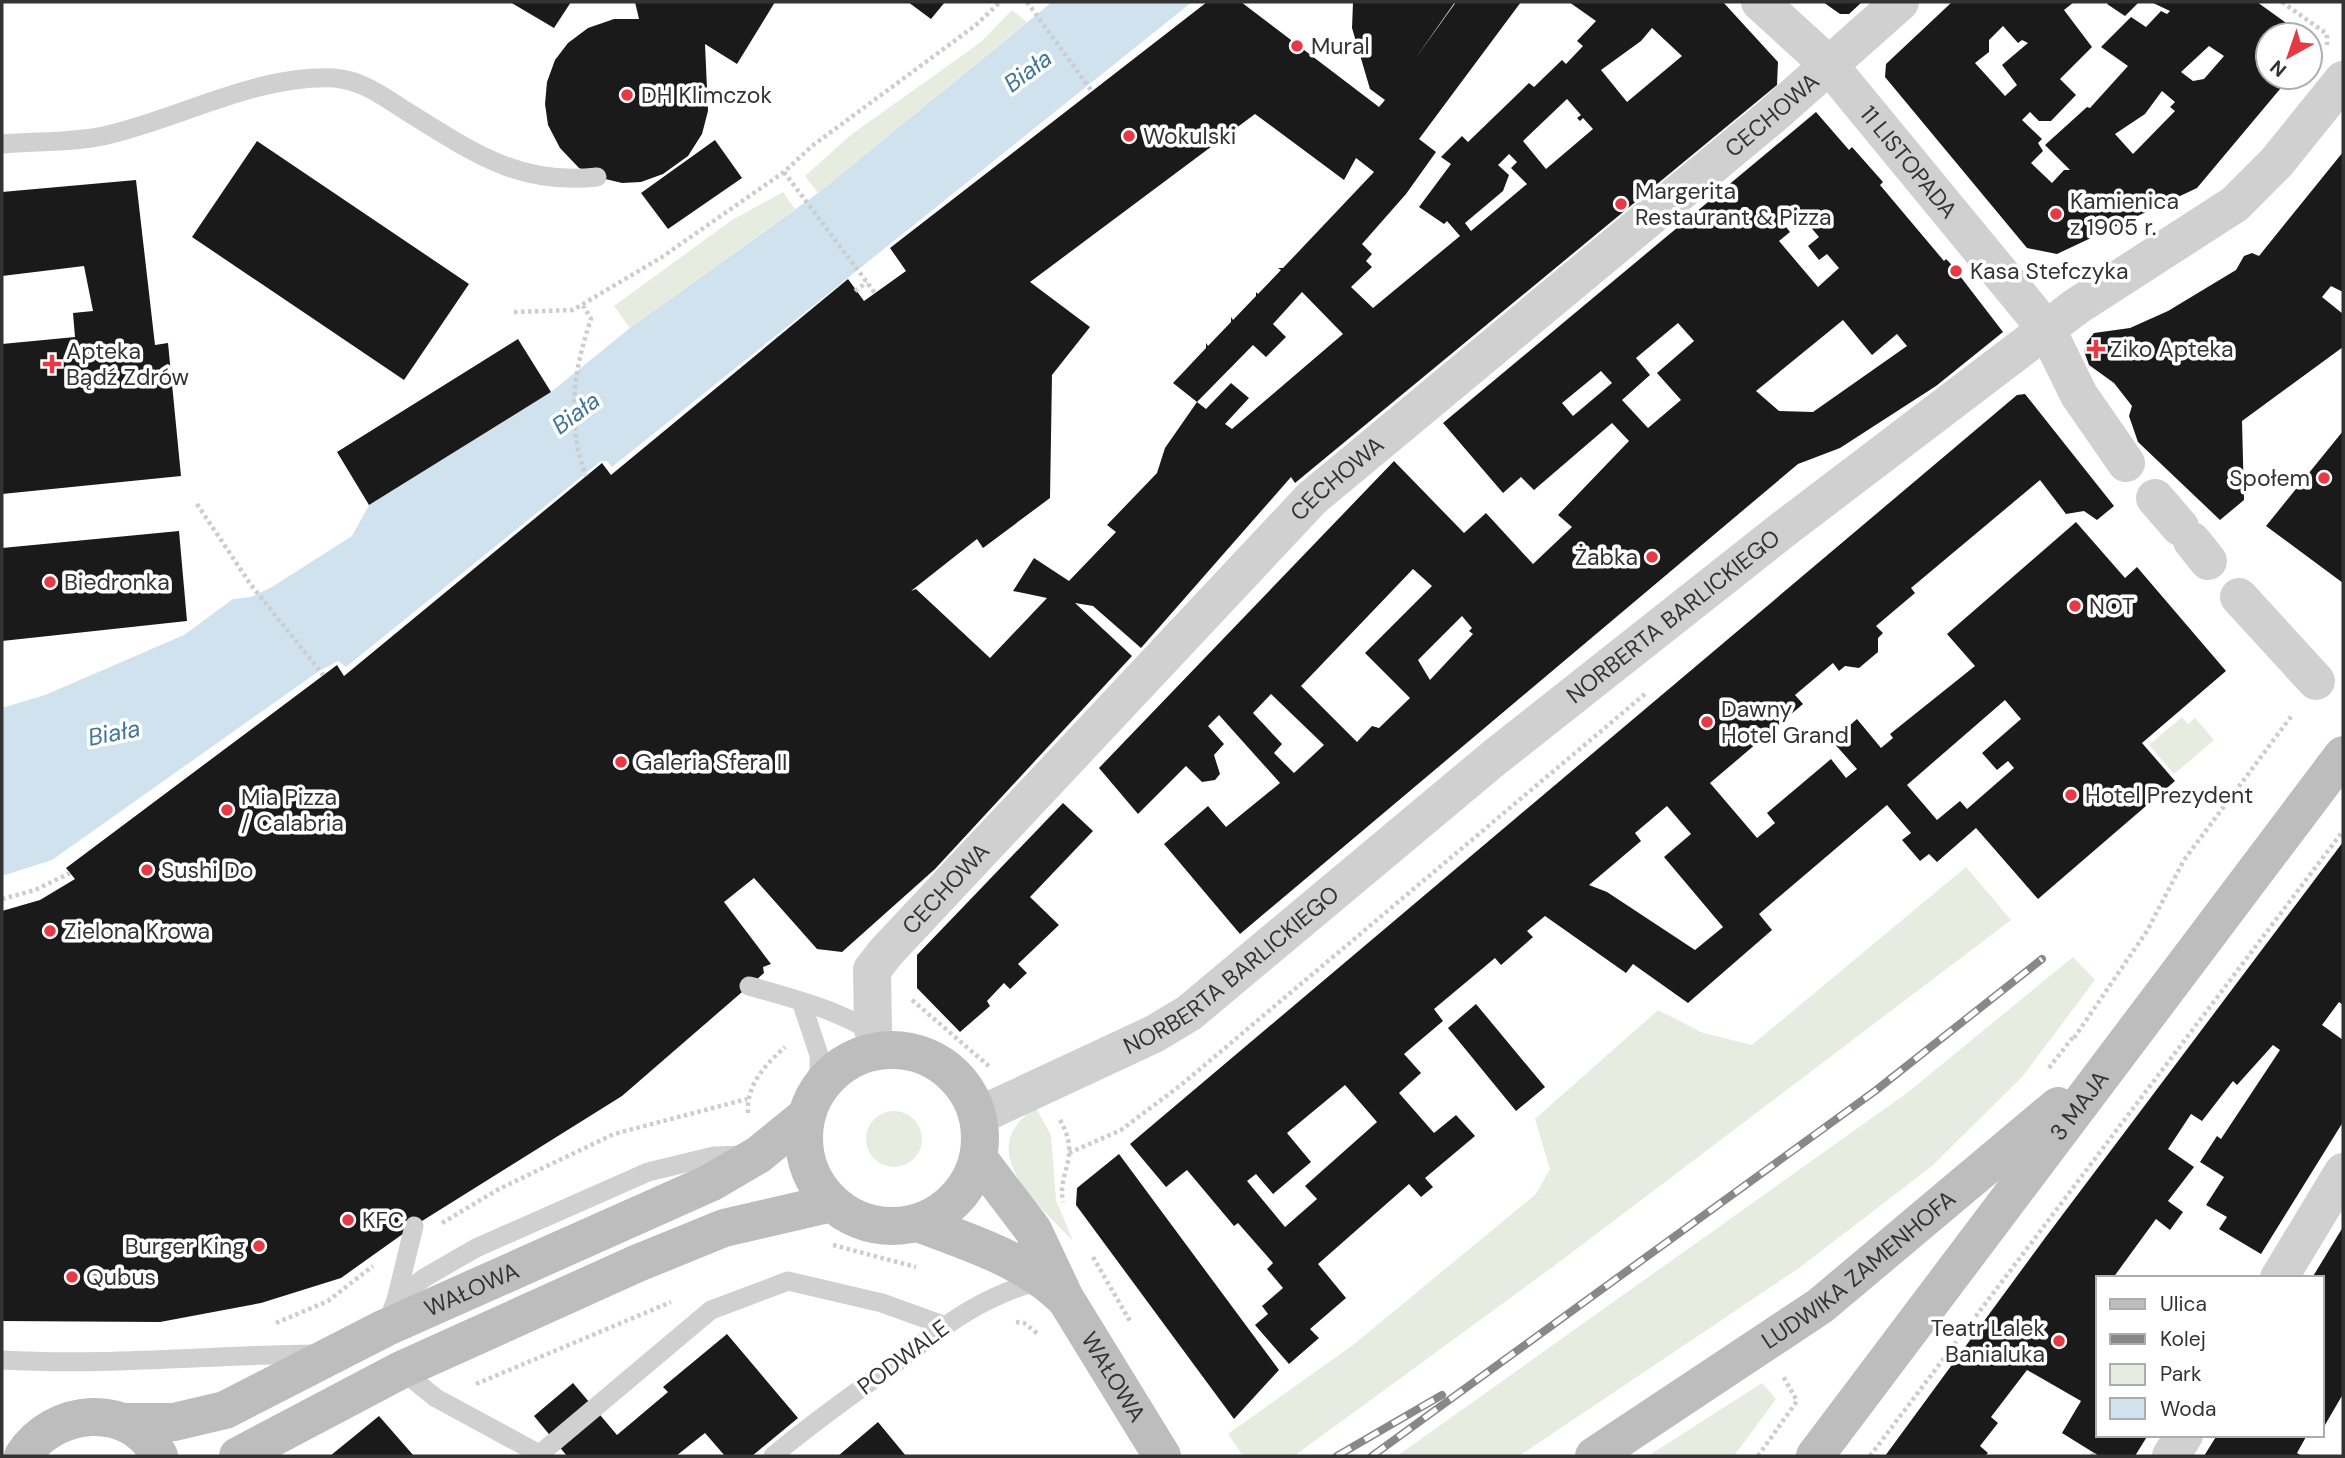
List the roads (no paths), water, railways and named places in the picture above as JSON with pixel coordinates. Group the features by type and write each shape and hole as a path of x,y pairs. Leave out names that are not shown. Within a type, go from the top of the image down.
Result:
{"street":[{"name":"11 LISTOPADA","path":"1760,2 1829,65 2047,330 2079,395 2140,480 2316,681"},
{"name":"CECHOWA","path":"886,1040 872,971 886,952 1312,498 1612,251 1900,2"},
{"name":"NORBERTA BARLICKIEGO","path":"978,1116 1154,1034 1189,1013 1531,728 1785,527 2123,273 2235,204 2276,163 2338,65"},
{"name":"3 MAJA","path":"1815,1456 2343,755"},
{"path":"886,1040 925,1056 949,1070 967,1090 978,1116 981,1137 979,1159 966,1187 945,1210 918,1223 887,1227 858,1219 832,1203 813,1178 804,1147 813,1102 840,1066 868,1053 886,1040"},
{"name":"LUDWIKA ZAMENHOFA","path":"1594,1456 1820,1306 2108,1064"},
{"name":"WAŁOWA","path":"2,1431 35,1442 71,1418 97,1416 123,1422 174,1422 225,1410 331,1354 391,1314 710,1184 758,1155 813,1102"},
{"name":"WAŁOWA","path":"979,1159 1033,1230 1055,1289 1163,1456"},
{"path":"2280,1276 2343,1172"},
{"name":"WAŁOWA","path":"238,1456 401,1370 533,1309 724,1228 832,1203"},
{"path":"918,1223 983,1247 1055,1289"},
{"path":"123,1422 142,1435 159,1456"},
{"path":"2171,1456 2183,1437"}],"lane":[{"path":"2,144 102,136 278,83 336,78 363,84 491,160 522,174 570,180 597,177"},
{"path":"749,986 829,1009 886,1040"},
{"path":"801,1001 818,1055 813,1102"},
{"path":"391,1314 412,1235"},
{"path":"401,1370 436,1398 542,1455 711,1310 788,1281 882,1303 943,1325"},
{"name":"PODWALE","path":"773,1456 943,1325 975,1305 1012,1289 1055,1289"},
{"path":"2,1360 129,1363 236,1355 331,1354"}],"water":[{"name":"Biała","path":"1052,2 1192,2 612,467 607,461 601,461 346,667 338,661 319,671 52,860 2,876 2,708 45,695 184,635 233,599 251,597 272,587 352,536 369,505 551,392 630,328 818,193"}],"railway":[{"path":"1372,1456 1875,1091 2042,959"},
{"path":"1337,1456 1442,1395"}],"place":[{"name":"Mural","path":"1297,46"},
{"name":"DH Klimczok","path":"627,95"},
{"name":"Wokulski","path":"1129,136"},
{"name":"Margerita Restaurant & Pizza","path":"1621,204"},
{"name":"Kamienica z 1905 r.","path":"2056,214"},
{"name":"Kasa Stefczyka","path":"1956,271"},
{"name":"Ziko Apteka","path":"2096,349"},
{"name":"Apteka Bądź Zdrów","path":"52,364"},
{"name":"Społem","path":"2324,478"},
{"name":"Żabka","path":"1652,557"},
{"name":"Biedronka","path":"50,582"},
{"name":"NOT","path":"2075,606"},
{"name":"Dawny Hotel Grand","path":"1707,722"},
{"name":"Galeria Sfera II","path":"621,762"},
{"name":"Hotel Prezydent","path":"2071,795"},
{"name":"Mia Pizza / Calabria","path":"227,810"},
{"name":"Sushi Do","path":"147,870"},
{"name":"Zielona Krowa","path":"50,931"},
{"name":"KFC","path":"348,1220"},
{"name":"Burger King","path":"259,1246"},
{"name":"Qubus","path":"72,1277"},
{"name":"Teatr Lalek Banialuka","path":"2059,1341"}]}
